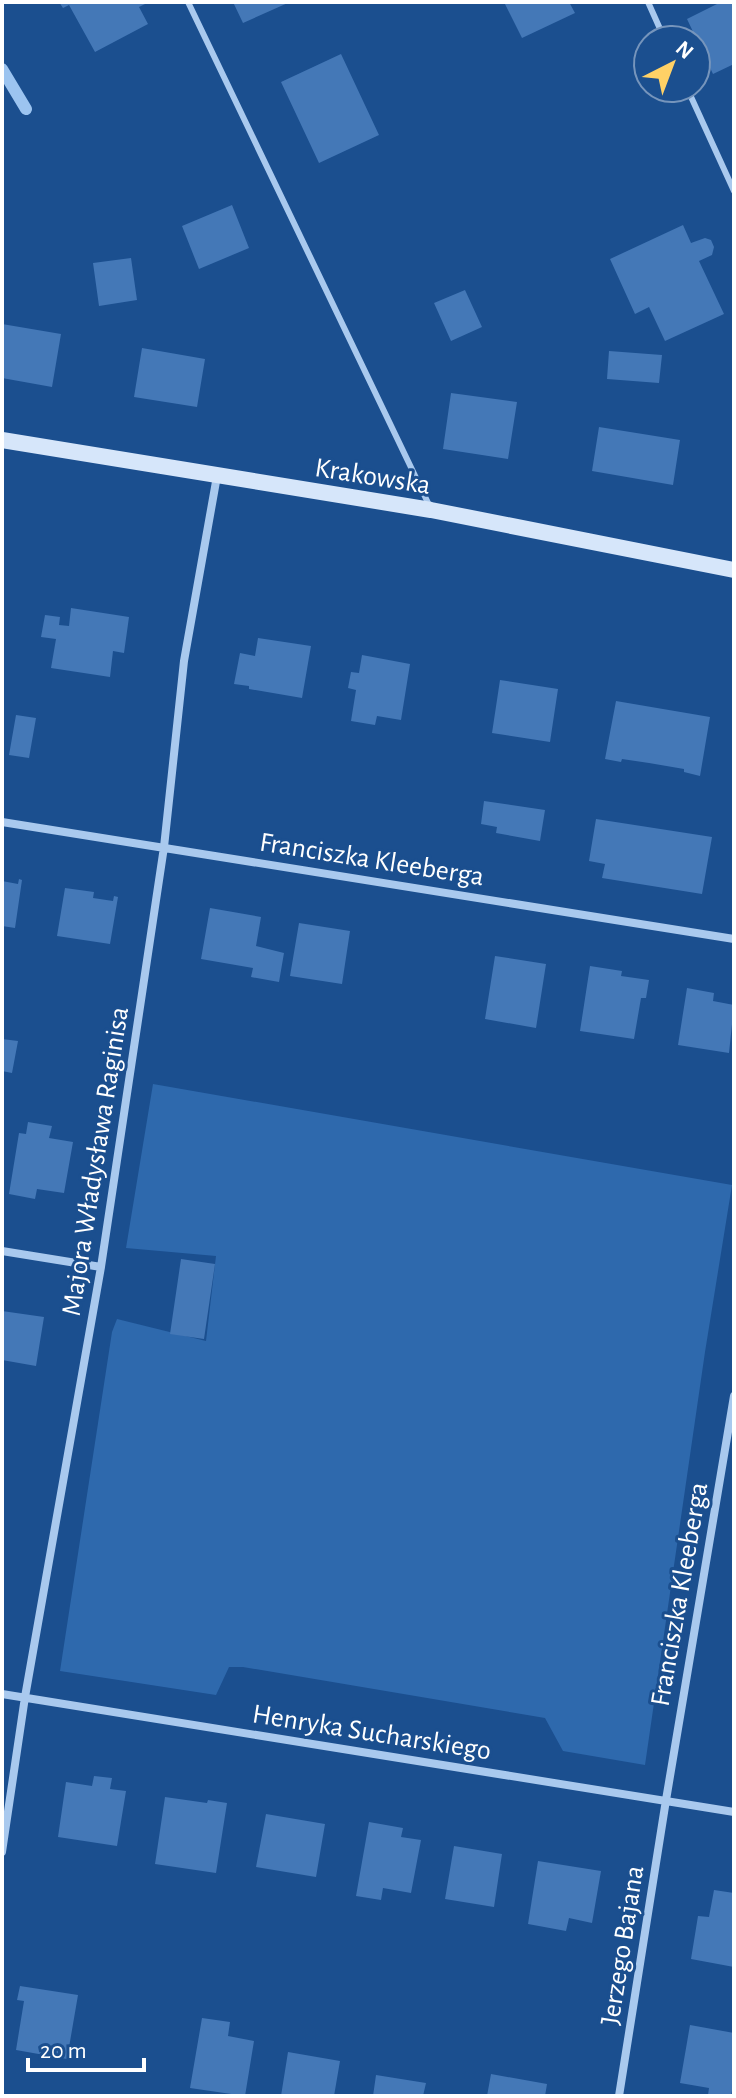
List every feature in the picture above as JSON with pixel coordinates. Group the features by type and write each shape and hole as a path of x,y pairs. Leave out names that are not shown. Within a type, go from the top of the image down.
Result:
{"main road":[{"name":"Krakowska","path":"2,440 431,510 734,570"}],"street":[{"name":"Majora Władysława Raginisa","path":"2,1852 25,1697 101,1267 164,847 184,661 217,476"},
{"name":"Franciszka Kleeberga","path":"2,822 734,939"},
{"path":"2,1251 101,1267"},
{"name":"Franciszka Kleeberga","path":"666,1800 734,1396"},
{"name":"Henryka Sucharskiego","path":"2,1694 734,1812"},
{"name":"Jerzego Bajana","path":"619,2096 666,1800"}],"lane":[{"path":"188,2 431,510"},
{"path":"648,2 658,24"},
{"path":"694,104 734,191"}],"shaded area":[{"path":"153,1084 732,1185 645,1765 563,1751 545,1718 243,1667 229,1667 216,1695 60,1671 112,1332 117,1319 206,1341 216,1256 126,1248"}],"building":[{"path":"59,2 149,2 139,7 148,24 95,52 69,5 63,8"},
{"path":"233,2 290,2 243,23"},
{"path":"504,2 569,2 575,13 522,38"},
{"path":"721,2 732,2 734,64 713,74 712,24 689,24 687,19"},
{"path":"341,54 379,135 319,163 281,82"},
{"path":"232,205 249,248 199,269 182,226"},
{"path":"683,225 691,243 705,238 711,240 714,247 712,255 699,261 724,314 665,341 649,307 635,314 610,259"},
{"path":"131,258 137,300 99,306 93,263"},
{"path":"465,290 482,327 451,341 434,303"},
{"path":"2,324 61,334 52,387 2,378"},
{"path":"142,348 205,359 197,407 134,397"},
{"path":"609,351 662,355 659,383 607,379"},
{"path":"451,393 517,402 508,459 443,449"},
{"path":"599,427 680,440 673,485 592,471"},
{"path":"71,608 129,617 124,653 113,651 110,677 51,668 56,639 41,637 45,615 60,617 59,625 69,626"},
{"path":"258,638 311,646 302,698 234,684 240,653 255,656"},
{"path":"362,655 410,664 401,720 377,716 375,725 351,721 356,690 348,688 351,672 359,673"},
{"path":"500,680 558,689 550,742 492,733"},
{"path":"616,701 710,717 700,776 684,772 684,769 605,759"},
{"path":"16,715 36,718 29,758 9,755"},
{"path":"484,801 545,810 540,841 496,833 497,827 481,824"},
{"path":"596,819 712,837 702,894 602,878 605,864 589,861"},
{"path":"19,879 22,880 15,928 2,926 2,881 18,884"},
{"path":"65,888 94,892 93,898 113,901 114,896 118,897 110,944 57,936"},
{"path":"210,908 261,917 256,946 284,953 279,982 251,977 253,968 201,959"},
{"path":"299,923 350,931 342,984 290,976"},
{"path":"495,956 546,964 536,1028 485,1019"},
{"path":"590,966 622,971 621,976 649,980 646,998 641,998 634,1039 580,1031"},
{"path":"687,988 714,993 713,1001 734,1005 729,1053 678,1045"},
{"path":"2,1039 18,1041 12,1073 2,1071"},
{"path":"28,1122 52,1126 49,1138 73,1142 64,1193 37,1189 35,1199 9,1194 19,1133 26,1134"},
{"path":"181,1259 215,1264 204,1339 170,1334"},
{"path":"2,1311 44,1317 36,1366 2,1360"},
{"path":"94,1776 112,1778 110,1789 126,1791 117,1846 58,1837 66,1782 92,1786"},
{"path":"165,1797 227,1803 216,1873 155,1864"},
{"path":"266,1814 325,1824 316,1877 256,1867"},
{"path":"369,1822 403,1828 401,1837 421,1840 411,1893 383,1888 381,1900 356,1896"},
{"path":"454,1846 502,1854 494,1907 445,1899"},
{"path":"538,1861 601,1871 592,1923 569,1918 566,1931 528,1924"},
{"path":"714,1890 734,1893 734,1967 691,1959 698,1916 709,1917"},
{"path":"20,1986 78,1995 67,2059 16,2050 24,2001 17,2000"},
{"path":"202,2018 230,2022 228,2036 254,2041 245,2096 190,2088"},
{"path":"690,2025 734,2033 731,2096 708,2095 709,2088 680,2083"},
{"path":"288,2052 340,2061 334,2096 281,2096"},
{"path":"491,2074 547,2084 545,2096 487,2096"},
{"path":"376,2075 426,2083 423,2096 373,2096"}],"waterway":[{"path":"2,69 26,109"}]}
